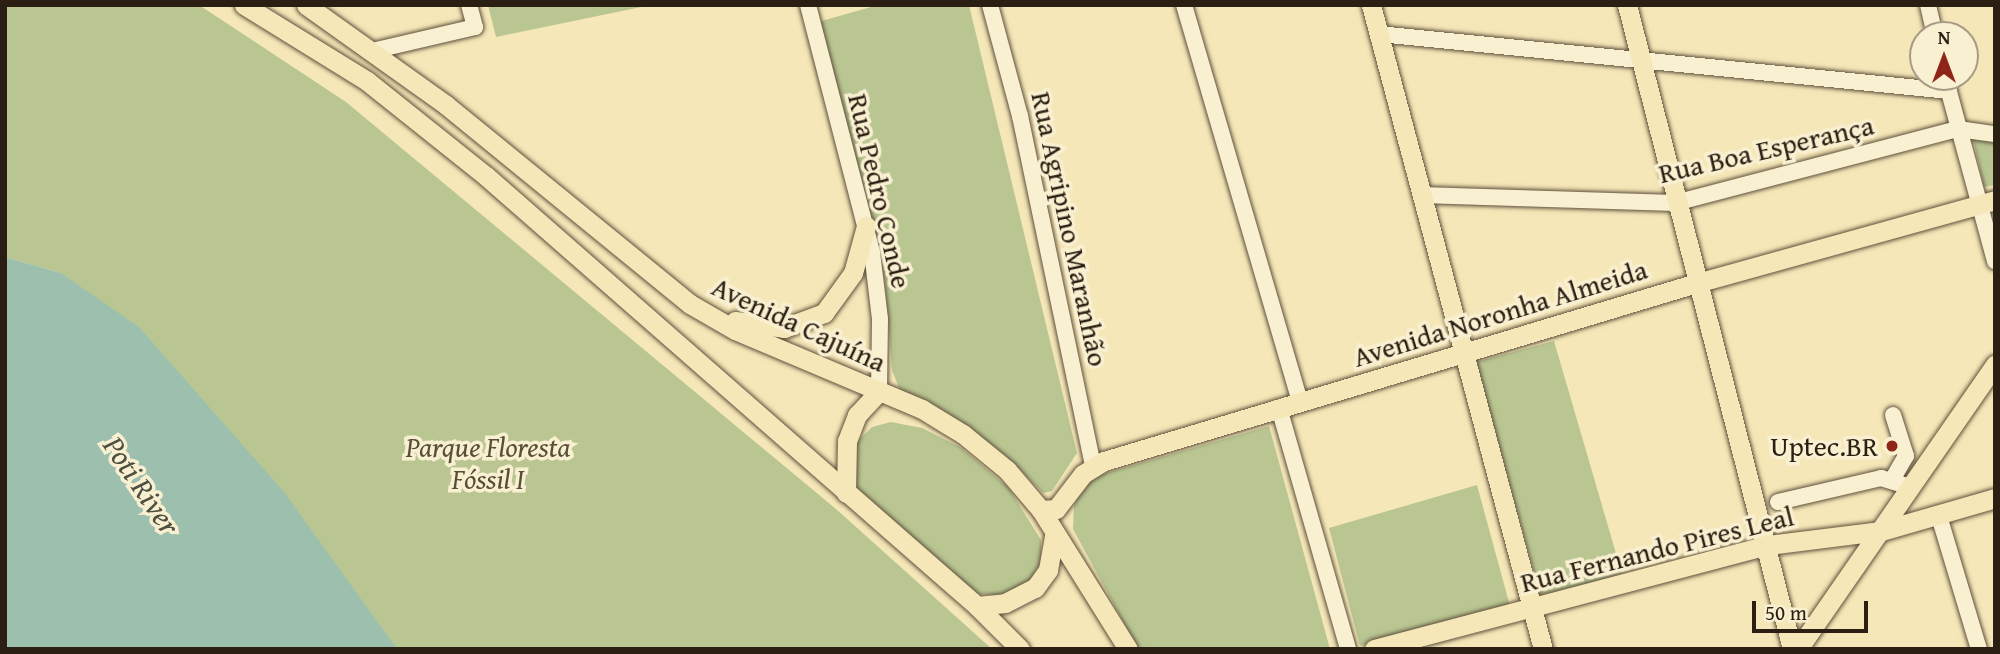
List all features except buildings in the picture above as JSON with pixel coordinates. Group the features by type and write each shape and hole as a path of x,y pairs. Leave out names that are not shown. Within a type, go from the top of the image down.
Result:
{"main road":[{"path":"244,5 367,81 486,176 977,606 1020,649"},
{"name":"Avenida Cajuína","path":"306,5 373,51 702,312 879,391 963,434 1007,470 1041,510 1054,535 1128,649"},
{"path":"1371,5 1461,353 1544,649"},
{"path":"1627,5 1675,203 1700,282 1792,649"},
{"name":"Avenida Noronha Almeida","path":"1093,466 1700,282 1986,202"},
{"path":"702,312 766,327 813,320 845,289 858,261 866,226"},
{"path":"1798,649 1995,365"},
{"path":"846,493 843,466 847,441 857,415 879,391"},
{"path":"1041,510 1056,509 1093,466"},
{"name":"Rua Fernando Pires Leal","path":"1374,649 1768,545 1881,531 1995,498"},
{"path":"977,606 1005,603 1035,587 1048,570 1054,535"}],"street":[{"path":"373,51 475,27 470,5"},
{"name":"Rua Pedro Conde","path":"808,5 866,226 880,319 879,391"},
{"name":"Rua Agripino Maranhão","path":"989,5 1020,116 1093,466"},
{"path":"1184,5 1300,402"},
{"path":"1379,34 1640,61 1909,81"},
{"path":"1949,91 1958,129 1986,202 1995,261"},
{"name":"Rua Boa Esperança","path":"1421,195 1675,203 1958,129 1995,134"},
{"path":"1279,408 1348,649"},
{"path":"1892,480 1906,456 1893,415"},
{"path":"1778,502 1881,478 1911,487"},
{"path":"1938,516 1979,649"}],"green space":[{"name":"Parque Floresta Fóssil I","path":"5,5 199,5 346,102 836,509 992,649 396,649 61,273 5,257"},
{"path":"488,5 651,5 496,37"},
{"path":"878,5 969,5 1077,453 1052,491 1043,493 1006,456 976,434 902,396 892,370 885,282 818,22"},
{"path":"1973,138 1995,140 1995,185 1984,187"},
{"path":"1554,341 1622,574 1541,597 1476,362"},
{"path":"891,422 922,428 960,447 1008,487 1041,540 1041,560 1032,579 1008,596 972,593 852,485 853,449 872,427"},
{"path":"1269,426 1330,649 1138,649 1073,529 1074,506 1082,486 1089,478"},
{"path":"1477,485 1510,606 1360,646 1329,528"}],"water":[{"name":"Poti River","path":"5,257 61,273 139,327 284,492 397,649 5,649"}],"place":[{"name":"Uptec.BR","path":"1892,446"}]}
